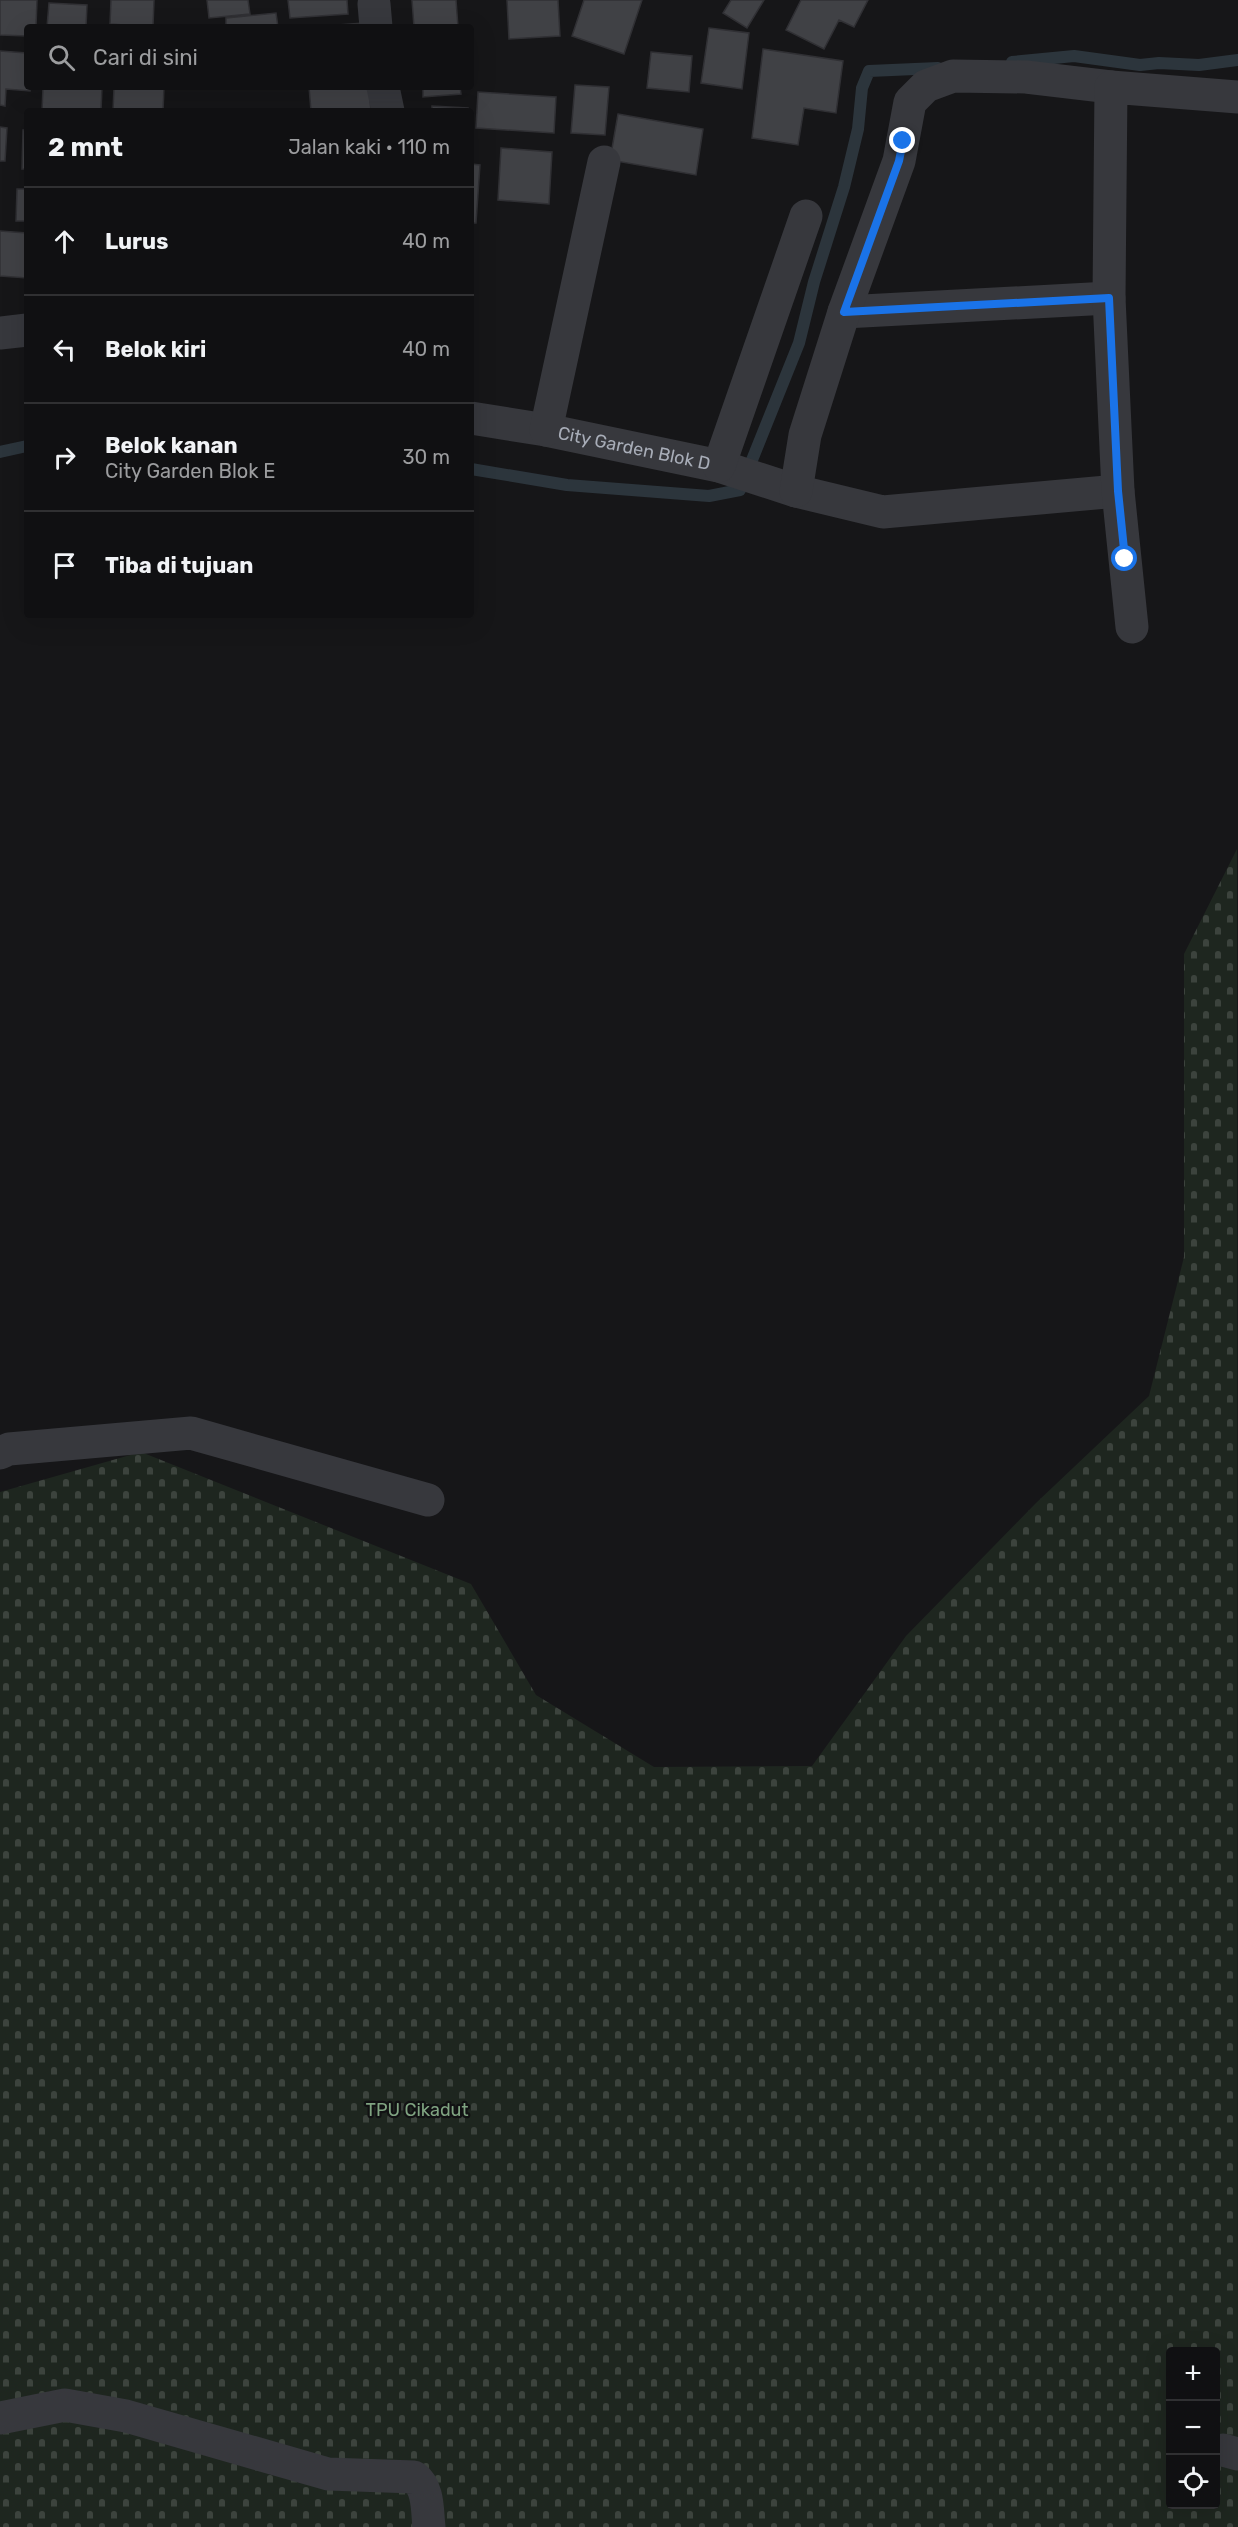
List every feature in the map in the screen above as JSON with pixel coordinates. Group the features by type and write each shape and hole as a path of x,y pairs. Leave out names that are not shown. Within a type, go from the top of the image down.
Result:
{"street":[{"path":"796,491 805,435 844,312 899,161 910,102 926,86 953,76 1026,77 1111,87 1238,97"},
{"path":"1111,87 1109,298 1118,491 1132,627"},
{"path":"384,90 387,108"},
{"path":"546,430 604,162"},
{"path":"719,466 807,216"},
{"path":"844,312 1109,298"},
{"path":"0,333 24,330"},
{"name":"City Garden Blok D","path":"474,418 546,430 719,466 796,491 883,512 1118,491"},
{"path":"0,1453 9,1449 191,1432 429,1500"},
{"path":"0,2418 65,2404 126,2416 328,2474 414,2477 424,2490 429,2527"}],"green space":[{"name":"TPU Cikadut","path":"1237,849 1238,2527 0,2527 0,1492 141,1452 471,1584 536,1695 654,1767 812,1766 906,1636 1036,1503 1149,1396 1184,1257 1184,954"}],"building":[{"path":"0,0 37,0 36,24 24,24 24,36 0,35"},
{"path":"111,0 154,0 153,24 110,24"},
{"path":"207,0 248,0 250,14 209,18"},
{"path":"288,0 347,0 348,14 290,18"},
{"path":"412,0 456,0 458,24 414,24"},
{"path":"507,0 558,0 560,36 509,39"},
{"path":"584,0 642,0 624,54 572,36"},
{"path":"731,0 764,0 747,28 723,13"},
{"path":"801,0 868,0 854,27 839,20 824,49 786,30"},
{"path":"49,3 87,5 86,24 47,24"},
{"path":"276,13 278,24 226,24 226,18"},
{"path":"709,28 749,33 742,89 701,83"},
{"path":"763,49 843,61 836,113 804,108 798,145 752,138"},
{"path":"0,51 24,53 24,90 30,91 6,89 5,106 0,105"},
{"path":"651,52 692,56 689,92 647,88"},
{"path":"575,85 609,87 605,135 571,133"},
{"path":"43,90 102,90 101,108 42,108"},
{"path":"114,90 164,90 163,108 113,108"},
{"path":"309,90 369,90 371,108 311,108"},
{"path":"423,90 460,90 461,94 423,97"},
{"path":"478,92 556,97 554,133 476,128"},
{"path":"432,106 468,108 432,108"},
{"path":"618,114 703,129 696,175 610,160"},
{"path":"0,127 7,128 5,161 0,161"},
{"path":"23,130 24,130 24,169 22,169"},
{"path":"501,148 552,152 549,204 498,200"},
{"path":"474,164 480,165 476,223 474,223"},
{"path":"17,189 24,189 24,221 16,221"},
{"path":"0,231 24,233 24,278 0,276"}],"waterway":[{"path":"1012,62 1074,56 1140,65 1159,63 1199,65 1238,60"},
{"path":"474,470 567,485 709,496 740,490 799,343 814,282 844,187 858,129 862,88 869,71 938,68"},
{"path":"0,452 24,447"}],"route":[{"path":"903,141 899,161 844,312 1109,298 1118,491 1125,559"}]}
